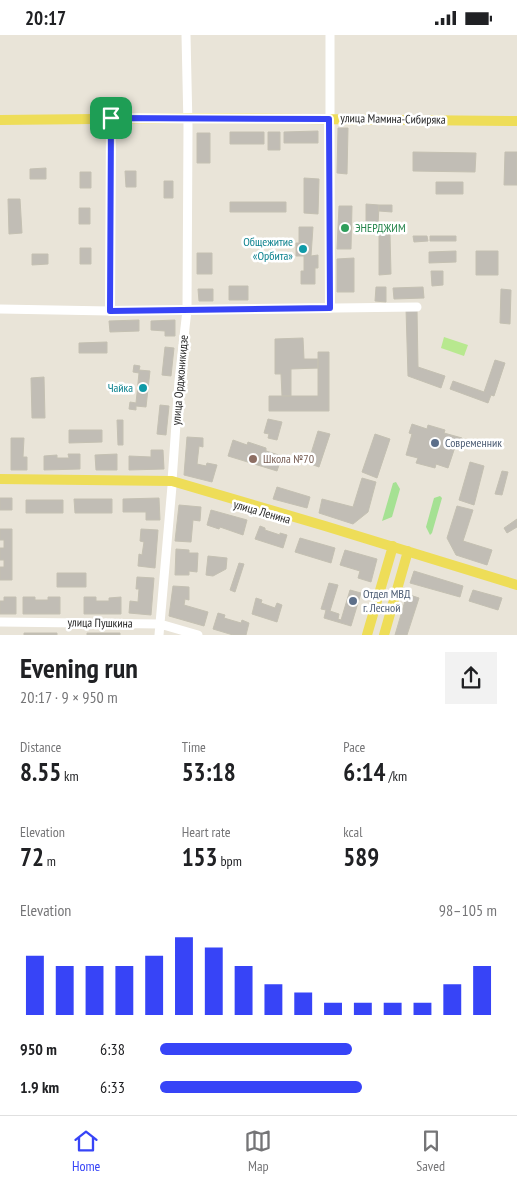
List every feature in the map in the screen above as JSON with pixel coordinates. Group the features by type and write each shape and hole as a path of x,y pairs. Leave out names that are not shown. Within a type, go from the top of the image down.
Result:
{"main road":[{"name":"улица Мамина-Сибиряка","path":"0,120 188,118 517,121"},
{"name":"улица Ленина","path":"0,481 172,484 408,552 517,589"},
{"path":"367,635 392,548"},
{"path":"384,635 408,552 517,585"}],"street":[{"name":"улица Орджоникидзе","path":"159,635 187,310 188,118 186,35"},
{"path":"330,35 330,308"},
{"path":"110,311 111,118"},
{"path":"0,309 110,311 417,307"},
{"name":"улица Пушкина","path":"0,622 160,624 198,635"}],"green space":[{"path":"444,337 468,345 464,356 441,348"},
{"path":"396,482 400,489 392,517 382,521 393,483"},
{"path":"440,496 442,498 430,535 426,527 434,498"}],"building":[{"path":"338,128 348,128 347,174 337,173"},
{"path":"318,131 318,143 284,143 284,132"},
{"path":"230,132 264,132 264,144 230,144"},
{"path":"268,132 280,132 280,150 268,150"},
{"path":"197,133 210,133 210,163 197,163"},
{"path":"413,152 476,153 475,172 413,171"},
{"path":"505,152 517,152 517,185 504,185"},
{"path":"46,168 46,179 30,179 30,169"},
{"path":"125,171 136,171 136,187 126,187"},
{"path":"80,172 91,172 91,188 80,188"},
{"path":"304,178 319,179 318,214 304,213"},
{"path":"164,181 173,181 173,198 164,198"},
{"path":"436,182 463,182 463,194 436,194"},
{"path":"8,199 20,199 22,233 9,234"},
{"path":"230,202 286,202 286,212 230,212"},
{"path":"366,204 379,205 378,226 366,226"},
{"path":"379,205 392,205 392,212 379,211"},
{"path":"339,206 352,206 351,249 337,249"},
{"path":"79,208 90,208 90,224 79,224"},
{"name":"Общежитие «Орбита»","path":"299,227 313,227 311,256 318,255 318,268 315,268 315,284 301,284 301,271 304,271 304,256 296,256 296,243 299,243"},
{"path":"379,234 390,234 391,274 379,275"},
{"path":"413,236 427,236 428,241 414,242"},
{"path":"430,236 456,236 456,241 430,241"},
{"path":"80,248 91,248 91,264 80,264"},
{"path":"456,251 456,262 429,263 429,252"},
{"path":"476,251 498,251 498,275 476,275"},
{"path":"197,253 212,253 212,274 197,274"},
{"path":"32,254 48,254 48,264 32,265"},
{"path":"354,258 354,292 337,292 337,259"},
{"path":"431,271 443,271 443,285 432,286"},
{"path":"229,286 248,286 248,300 229,300"},
{"path":"376,287 386,287 386,302 375,301"},
{"path":"423,287 424,298 394,299 393,288"},
{"path":"198,289 213,289 213,301 199,301"},
{"path":"501,289 511,290 510,324 500,323"},
{"path":"406,309 417,309 418,367 445,376 441,388 408,376"},
{"path":"139,320 139,331 110,332 109,321"},
{"path":"175,320 175,336 165,336 165,331 151,330 151,321"},
{"path":"303,338 304,359 318,359 318,368 291,369 291,396 282,396 281,374 275,374 275,339"},
{"path":"107,342 107,353 79,353 79,343"},
{"path":"165,347 174,348 171,376 162,375"},
{"path":"318,352 329,352 329,411 269,411 269,396 318,396"},
{"path":"495,360 505,363 494,396 491,395 488,403 450,389 453,381 484,392"},
{"name":"Чайка","path":"134,365 140,366 139,370 150,371 146,407 136,406 136,410 129,409 130,402 136,403 139,373 133,372"},
{"path":"44,377 45,418 32,418 31,378"},
{"path":"160,405 169,406 166,435 157,434"},
{"path":"268,419 282,422 277,440 268,438 269,434 264,433"},
{"path":"117,420 123,420 123,445 118,445"},
{"name":"Современник","path":"412,424 427,429 428,425 445,430 444,433 462,438 459,448 455,447 448,468 436,464 435,468 416,463 418,458 406,455 412,434 409,433"},
{"path":"69,430 102,430 102,442 69,443"},
{"path":"318,431 330,434 319,467 308,463"},
{"path":"375,434 390,439 377,478 362,472"},
{"path":"187,437 203,438 203,447 199,446 197,464 206,466 207,463 217,465 212,482 184,475"},
{"path":"11,438 24,438 23,457 27,457 27,470 11,470"},
{"path":"233,440 247,445 248,442 282,456 277,471 228,456"},
{"path":"151,450 163,450 164,469 129,470 129,456 151,457"},
{"path":"68,454 80,454 80,469 44,470 44,456 57,455 57,458 69,458"},
{"path":"117,454 117,470 96,470 95,455"},
{"path":"470,462 484,466 474,505 459,500"},
{"path":"502,471 508,472 502,495 495,494"},
{"path":"362,478 376,482 368,512 353,524 319,513 322,499 353,507"},
{"path":"277,487 310,497 307,508 273,499"},
{"path":"0,498 12,498 12,510 0,510"},
{"path":"159,498 160,520 146,520 146,512 123,512 123,499"},
{"path":"74,499 112,499 112,513 75,513"},
{"path":"26,500 63,500 63,513 26,513"},
{"path":"179,505 201,507 200,521 193,520 191,542 175,541"},
{"path":"457,506 473,510 463,541 492,550 487,565 456,555 447,538"},
{"path":"211,510 247,520 243,535 220,527 219,529 207,525"},
{"path":"517,519 517,527 507,533 504,528"},
{"path":"260,526 265,528 265,530 280,535 280,533 287,535 283,548 255,539"},
{"path":"0,529 12,529 12,580 0,580 0,567 4,567 4,560 0,560 0,548 4,548 4,540 0,540"},
{"path":"141,529 158,530 155,568 138,566 139,554 142,555 144,542 140,541"},
{"path":"300,538 335,548 331,563 295,552"},
{"path":"176,549 189,550 189,553 198,553 197,572 189,571 189,575 175,575"},
{"path":"345,550 377,559 371,582 358,578 360,571 340,565"},
{"path":"208,556 227,558 226,569 213,576 206,575"},
{"path":"239,563 244,564 235,592 230,590"},
{"path":"414,571 463,586 460,597 410,583"},
{"path":"57,573 86,573 86,587 57,587"},
{"path":"137,577 154,578 151,615 129,613 130,601 138,602 139,589 136,589"},
{"name":"Отдел МВД г. Лесной","path":"329,583 338,585 330,611 339,614 338,619 341,620 350,590 361,593 351,626 324,618 326,610 321,609"},
{"path":"173,586 189,587 189,600 185,599 184,605 208,612 204,626 169,616"},
{"path":"473,590 502,598 498,610 469,601"},
{"path":"407,594 419,598 407,635 395,635"},
{"path":"4,597 16,597 16,614 0,614 0,601 4,601"},
{"path":"23,597 35,597 35,600 48,600 48,597 60,597 60,614 23,614"},
{"path":"84,597 96,597 96,601 109,601 109,598 121,597 121,614 84,614"},
{"path":"256,598 262,600 261,603 275,608 277,603 282,605 277,622 252,614"},
{"path":"218,613 225,615 224,618 241,623 242,620 249,623 246,635 233,635 213,629"},
{"path":"24,633 57,633 57,635 24,635"},
{"path":"87,633 120,633 120,635 87,635"}],"place":[{"name":"ЭНЕРДЖИМ","path":"345,228"},
{"name":"Общежитие «Орбита»","path":"303,249"},
{"name":"Чайка","path":"143,388"},
{"name":"Современник","path":"435,443"},
{"name":"Школа №70","path":"253,459"},
{"name":"Отдел МВД г. Лесной","path":"353,601"}],"route":[{"path":"111,118 329,119 330,308 110,311 111,118"}]}
